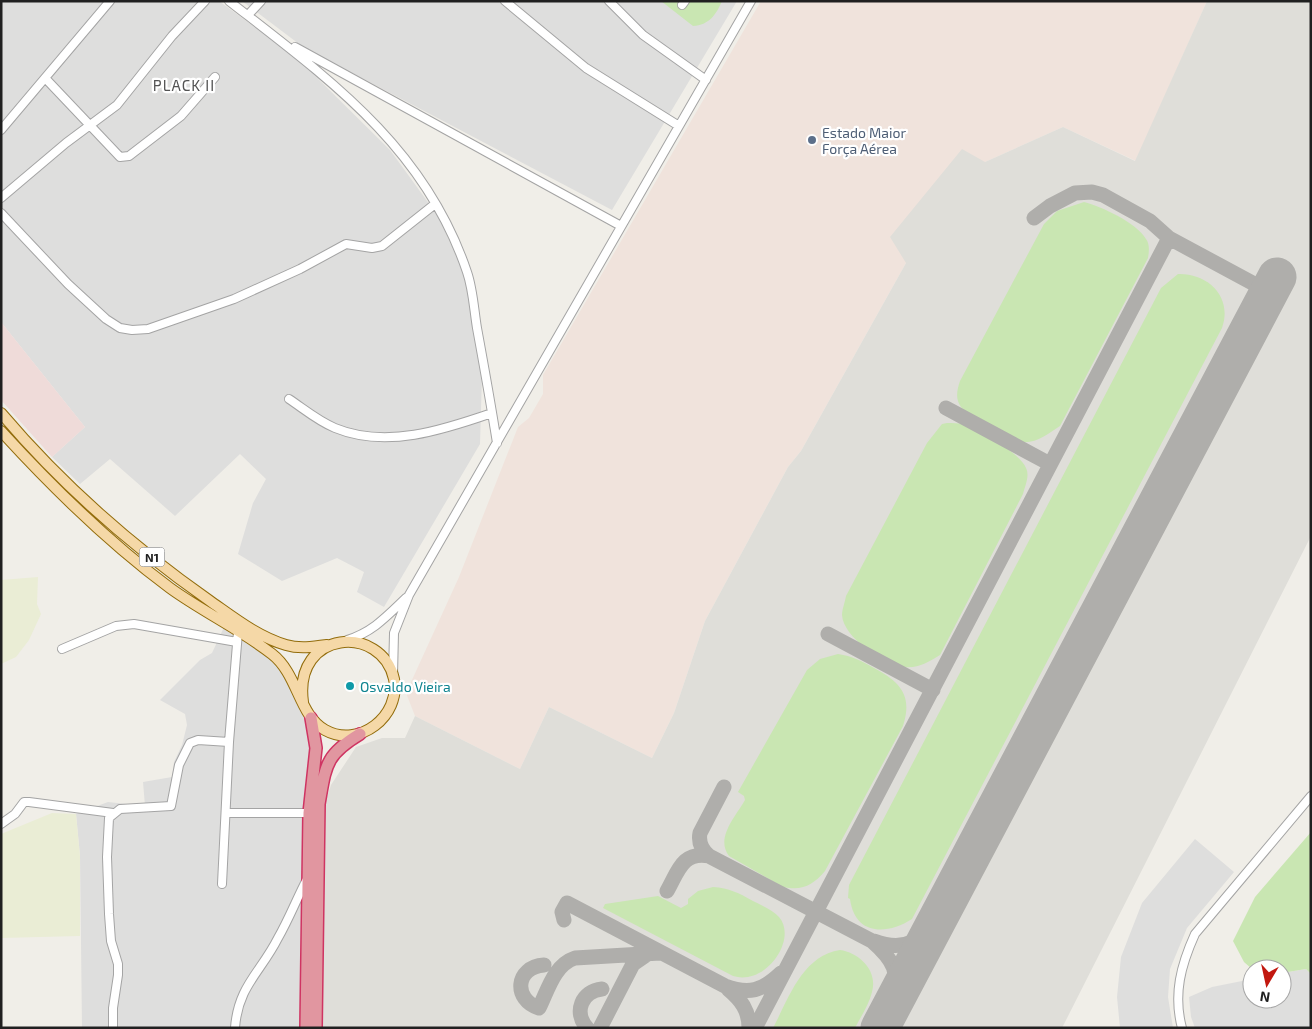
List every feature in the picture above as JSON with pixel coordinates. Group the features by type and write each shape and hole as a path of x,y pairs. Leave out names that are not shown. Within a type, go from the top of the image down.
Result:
{"highway":[{"path":"306,1028 309,813 316,748 311,718"},
{"path":"316,1028 319,804 323,778 332,754 339,747 360,734"}],"main road":[{"name":"N1","path":"1,413 67,484 101,515 160,564 235,619 286,646 310,648 338,643"},
{"name":"N1","path":"1,431 45,479 136,562 237,637 277,660 293,679 303,702"},
{"path":"338,643 360,643 370,647 382,657 394,678 395,690 390,708 378,724 360,734 336,734 326,730 311,718 303,702 301,687 308,662 322,650 338,643"}],"street":[{"path":"1,130 46,80 110,1"},
{"path":"1,198 88,126 117,105 172,36 205,1"},
{"path":"229,1 280,39 355,103 394,142 413,167 454,239 468,274 498,444"},
{"path":"248,16 261,1"},
{"path":"504,1 586,68 679,126"},
{"path":"609,1 643,35 706,80"},
{"path":"394,678 392,646 394,633 409,595 459,507 498,444 526,390 752,1"},
{"path":"280,39 621,226"},
{"path":"46,80 88,126 120,157 129,156 181,116 215,77"},
{"path":"1,213 68,284 106,319 120,328 132,330 148,329 234,299 300,269 346,244 376,248 389,242 410,221 435,204"},
{"path":"289,399 336,428 387,438 408,436 457,426 492,413"},
{"path":"338,643 368,632 378,626 409,595"},
{"path":"62,649 116,626 134,624 237,637 229,742 222,884"},
{"path":"1,824 15,814 24,802 113,813 129,808 171,806 179,765 190,743 198,740 229,742"},
{"path":"1182,1028 1177,990 1185,954 1195,934 1311,796"},
{"path":"113,813 109,818 107,848 111,940 118,964 113,1008 113,1028"},
{"path":"226,813 309,813"},
{"path":"235,1028 238,1006 246,985 278,939 308,877"}],"shaded area":[{"path":"1,1 219,1 297,58 390,150 438,216 465,275 482,376 480,444 384,607 357,592 364,572 337,558 282,581 238,554 253,503 266,479 240,454 175,516 110,459 80,484 52,457 85,427 1,322"},
{"path":"242,1 737,1 612,210 303,47"},
{"path":"761,1 1207,1 1136,161 1063,127 985,162 906,263 801,451 788,467 705,621 674,713 652,758 549,707 520,769 415,716 406,693 459,577 518,427 529,418 543,394 543,375"},
{"path":"1207,1 1311,1 1311,536 1062,1028 321,1028 322,853 326,800 331,785 356,747 382,738 405,738 415,716 520,769 549,707 652,758 674,713 705,621 788,467 801,451 906,263 890,237 962,149 985,162 1063,127 1135,161"},
{"path":"1,322 85,427 52,457 1,400"},
{"path":"225,625 273,655 311,718 310,1028 82,1028 80,856 76,814 108,802 145,806 143,782 172,777 174,762 182,745 187,725 185,714 160,700 200,660 212,653"},
{"path":"1195,839 1234,872 1187,928 1170,969 1168,997 1173,1028 1120,1028 1117,997 1121,957 1142,903"},
{"path":"1306,969 1311,974 1311,1028 1195,1028 1191,1017 1189,997 1212,987 1242,981 1242,1009 1292,1009 1292,971"}],"green space":[{"path":"661,1 722,1 717,11 708,21 693,26"},
{"path":"1084,202 1109,211 1135,227 1147,241 1149,248 1148,258 1060,426 1037,440 1016,441 965,411 958,401 958,388 1044,224 1057,211"},
{"path":"1178,274 1199,278 1208,282 1215,289 1221,297 1224,306 1222,328 912,919 892,928 874,929 865,926 858,920 853,911 850,899 848,898 849,885 1161,288"},
{"path":"942,424 970,426 1008,449 1026,468 1028,474 1027,481 1023,494 940,655 918,666 904,667 886,661 857,641 844,623 842,611 846,596 927,443"},
{"path":"38,577 37,604 41,614 29,640 16,657 1,664 1,580"},
{"path":"838,654 852,657 865,663 883,673 897,684 905,698 906,715 903,726 825,871 807,886 796,888 783,887 729,856 724,842 728,827 745,800 744,796 738,792 807,670 820,659"},
{"path":"52,813 76,814 80,856 80,936 1,938 1,834"},
{"path":"1311,832 1311,974 1306,969 1292,971 1292,959 1242,959 1233,941 1255,897"},
{"path":"713,887 734,891 767,908 779,917 784,926 781,948 775,959 767,968 757,974 745,977 733,976 603,908 605,904 658,896 681,908 688,904 688,899 698,891"},
{"path":"840,950 854,955 866,964 872,977 871,997 855,1028 773,1028 791,992 806,969 816,960"}],"taxiway":[{"path":"1034,218 1050,206 1075,193 1092,192 1103,195 1150,221 1169,238 1269,292"},
{"path":"755,1028 1169,238"},
{"path":"946,408 1050,464"},
{"path":"828,634 933,690"},
{"path":"724,787 700,833 700,843 704,851 709,856 872,941 886,955 894,968 896,983 894,1002"},
{"path":"667,891 682,864 693,857 700,855 709,856"},
{"path":"564,920 562,912 567,903 734,989 755,990 768,984 781,973"},
{"path":"874,941 895,946 912,942 939,915"},
{"path":"600,1028 633,964 649,953"},
{"path":"544,965 527,971 521,984 525,998 539,1008 557,972 568,961 575,958 660,953"},
{"path":"587,1028 581,1015 582,1003 589,994 602,989"},
{"path":"728,989 737,997 746,1011 749,1028"}],"runway":[{"path":"880,1028 1277,277"}],"place":[{"name":"Estado Maior Força Aérea","path":"812,140"},
{"name":"Osvaldo Vieira","path":"350,686"}],"district":[{"name":"PLACK II","path":"184,85"}]}
